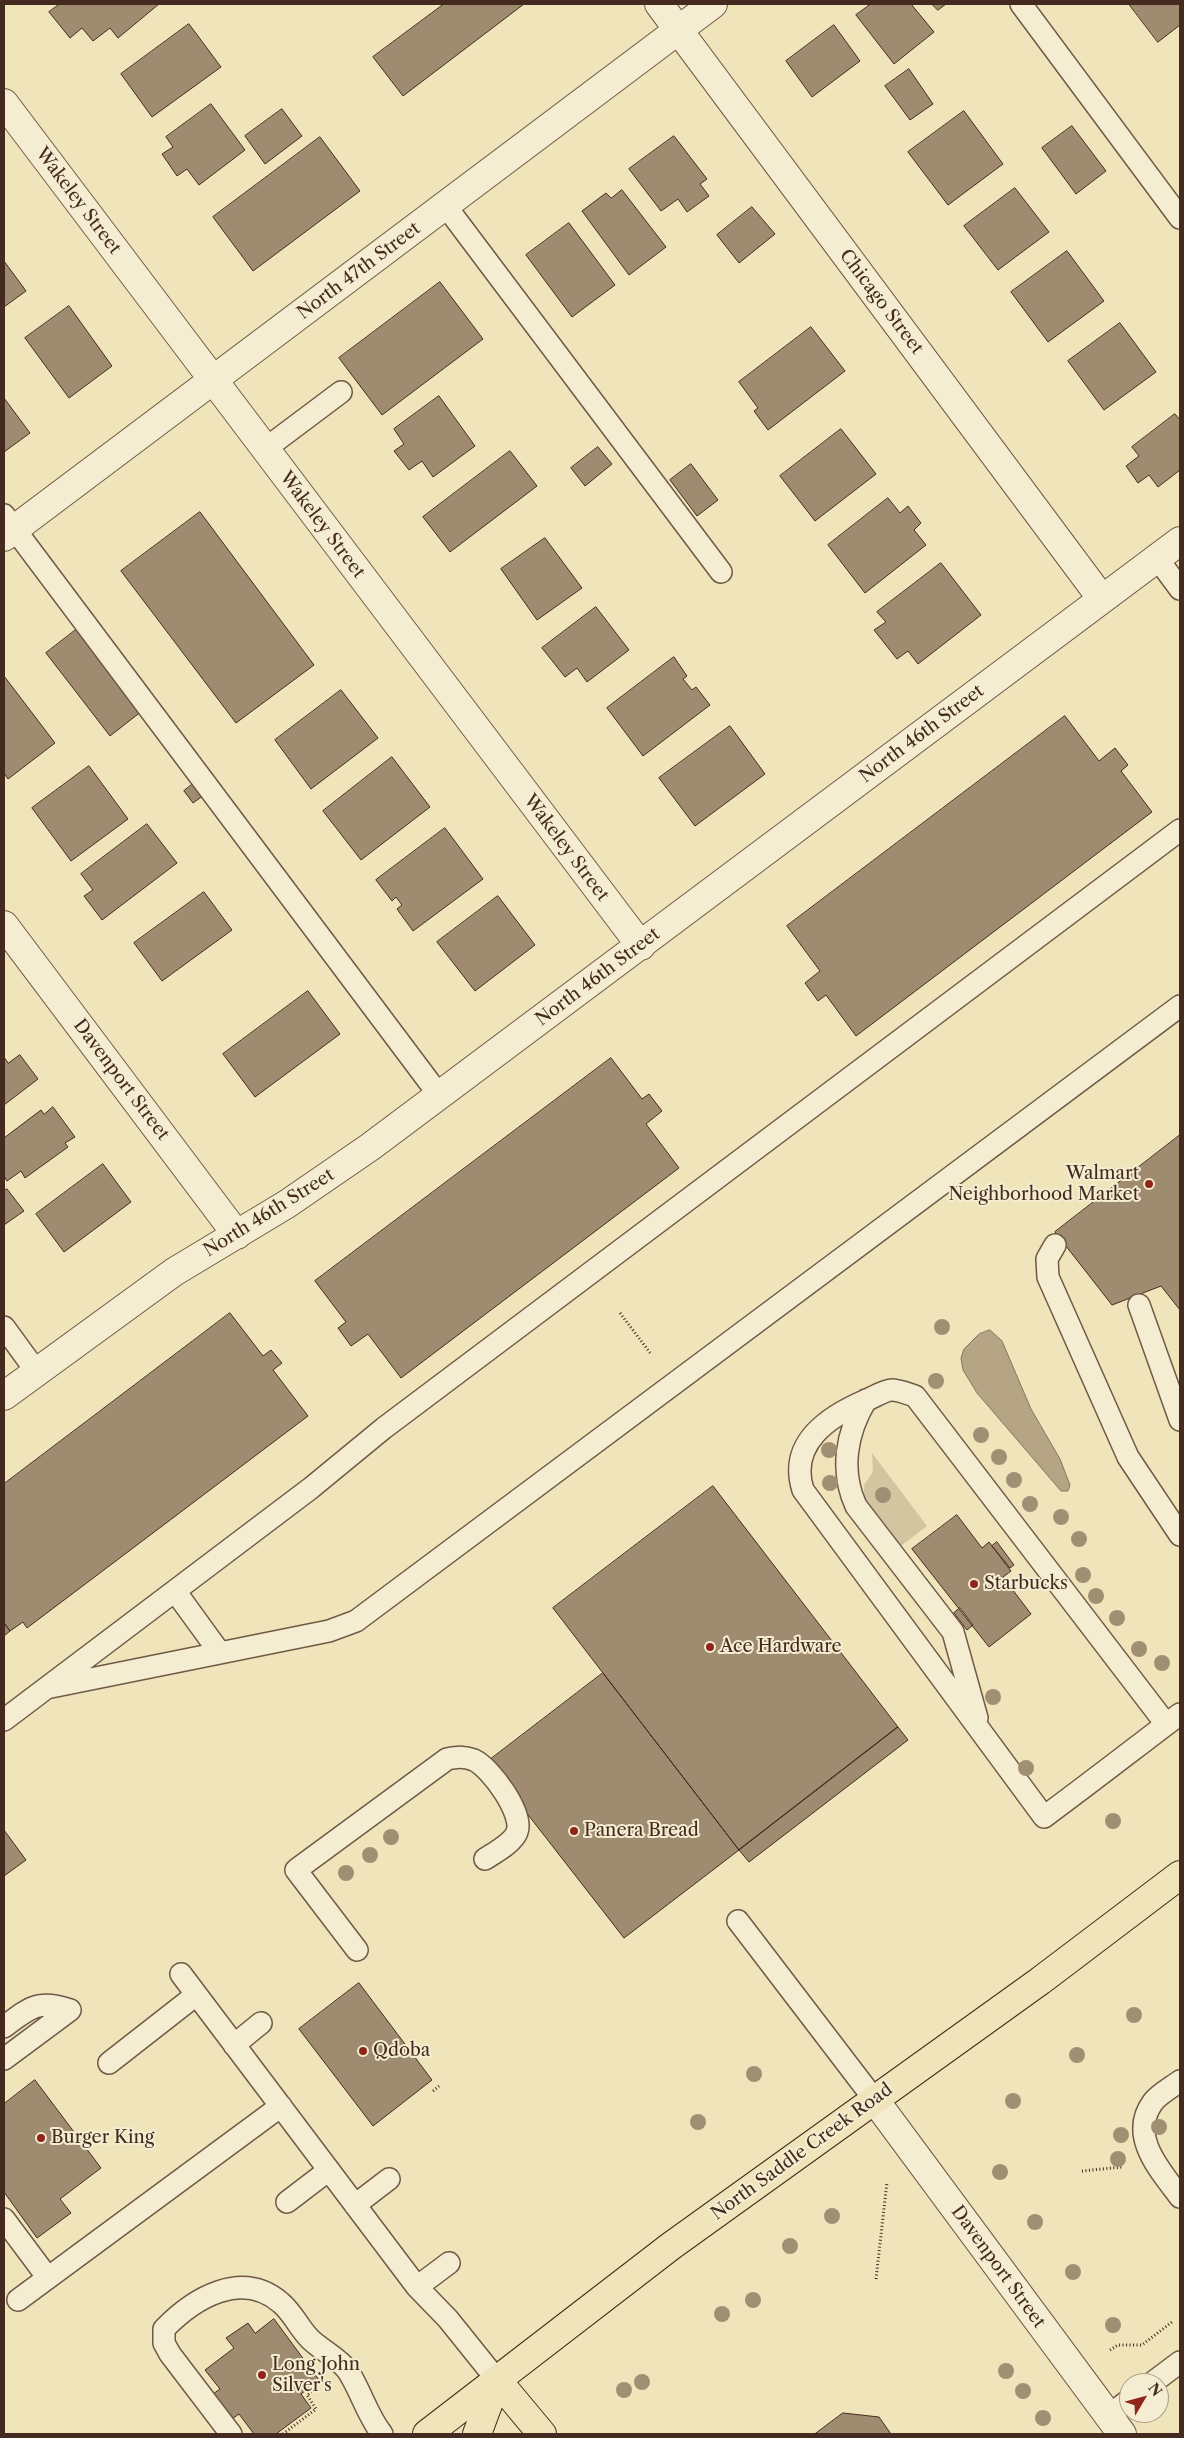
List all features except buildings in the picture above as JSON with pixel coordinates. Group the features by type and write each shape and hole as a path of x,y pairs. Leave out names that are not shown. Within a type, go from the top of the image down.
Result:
{"main road":[{"name":"North Saddle Creek Road","path":"426,2434 671,2246 1040,1981 1180,1875"},
{"path":"477,2434 497,2380 542,2434"}],"street":[{"name":"Chicago Street","path":"659,4 1102,599"},
{"name":"North 47th Street","path":"7,527 213,380 713,4"},
{"name":"Wakeley Street","path":"4,103 640,946"},
{"name":"North 46th Street","path":"4,1396 174,1272 237,1235 325,1179 640,946 1180,540"},
{"name":"Davenport Street","path":"4,925 237,1235"},
{"name":"Davenport Street","path":"874,2099 1119,2416"}],"lane":[{"path":"1021,4 1180,218"},
{"path":"445,205 722,572"},
{"path":"264,449 341,392"},
{"path":"7,527 439,1095"},
{"path":"1157,558 1180,589"},
{"path":"4,1720 311,1488 384,1428 1180,830"},
{"path":"46,1688 329,1631 356,1621 1180,1006"},
{"path":"1055,1245 1047,1260 1048,1277 1128,1457 1180,1535"},
{"path":"1138,1305 1180,1420"},
{"path":"4,1327 36,1371"},
{"path":"891,1390 914,1396 1173,1719 1044,1817 803,1490 798,1476 802,1458 809,1441 823,1424 866,1400 891,1390"},
{"path":"866,1400 856,1417 848,1442 848,1489 856,1506 953,1632 974,1702 978,1727"},
{"path":"175,1592 220,1653"},
{"path":"357,1950 296,1870 447,1759 462,1756 475,1761 485,1768 517,1812 519,1824 517,1834 485,1860"},
{"path":"738,1921 874,2099"},
{"path":"181,1974 417,2287 448,2319 497,2380"},
{"path":"108,2062 196,1995"},
{"path":"4,2027 32,2006 52,2004 70,2010 4,2059"},
{"path":"234,2045 261,2023"},
{"path":"1180,2081 1154,2100 1145,2115 1143,2129 1144,2143 1162,2173 1180,2197"},
{"path":"18,2300 281,2106"},
{"path":"287,2202 329,2170"},
{"path":"355,2204 389,2179"},
{"path":"4,2219 48,2278"},
{"path":"417,2287 449,2263"},
{"path":"231,2434 170,2354 164,2343 164,2329 177,2316 206,2296 234,2286 263,2292 282,2304 310,2339 347,2370 371,2419 382,2434"},
{"path":"1165,2373 1180,2362"}],"path":[{"path":"620,1313 651,1354"},
{"path":"433,2090 439,2086"},
{"path":"1082,2172 1123,2167"},
{"path":"876,2279 887,2182"},
{"path":"1110,2350 1118,2345 1142,2345 1172,2322"},
{"path":"283,2434 305,2415 316,2409 307,2395 325,2382"}],"shaded area":[{"path":"990,1330 1002,1341 1031,1409 1060,1459 1070,1485 1068,1491 1061,1491 977,1393 963,1370 961,1358 964,1349 979,1334"},
{"path":"872,1453 927,1526 901,1546 864,1498 864,1485 873,1472"}],"place":[{"name":"Walmart Neighborhood Market","path":"1149,1184"},
{"name":"Starbucks","path":"974,1584"},
{"name":"Ace Hardware","path":"710,1647"},
{"name":"Panera Bread","path":"574,1831"},
{"name":"Qdoba","path":"363,2051"},
{"name":"Burger King","path":"41,2138"},
{"name":"Long John Silver's","path":"262,2375"}]}
